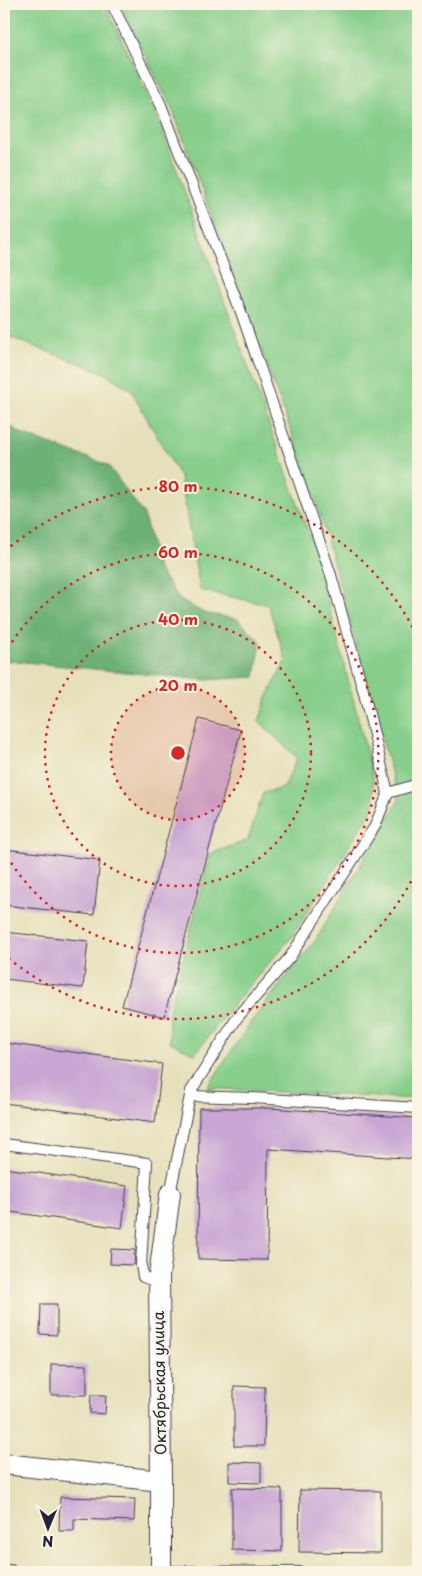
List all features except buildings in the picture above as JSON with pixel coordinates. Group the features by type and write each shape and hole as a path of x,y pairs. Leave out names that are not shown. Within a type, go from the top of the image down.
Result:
{"street":[{"name":"Октябрьская улица","path":"157,1572 161,1481 159,1283 170,1194"},
{"path":"4,1464 161,1481"}],"lane":[{"path":"112,4 161,105 241,312 331,575 365,697 388,793 375,826 290,956 237,1018 191,1091 170,1194"},
{"path":"388,793 418,784"},
{"path":"190,1096 418,1108"},
{"path":"4,1144 147,1164 141,1264 144,1277 159,1283"},
{"path":"157,1572 300,1572"}],"green space":[{"path":"4,4 105,4 157,116 315,551 373,777 374,807 291,938 247,988 195,1054 170,1042 168,1016 210,854 248,840 263,793 284,788 297,758 259,721 267,698 286,660 268,605 200,590 180,477 131,390 105,373 4,335"},
{"path":"119,4 418,4 418,1099 207,1088 252,1020 315,941 399,800 315,496 173,111"},
{"path":"4,422 24,435 108,465 144,515 157,567 180,600 204,613 238,619 261,642 255,677 205,680 4,660"}]}
